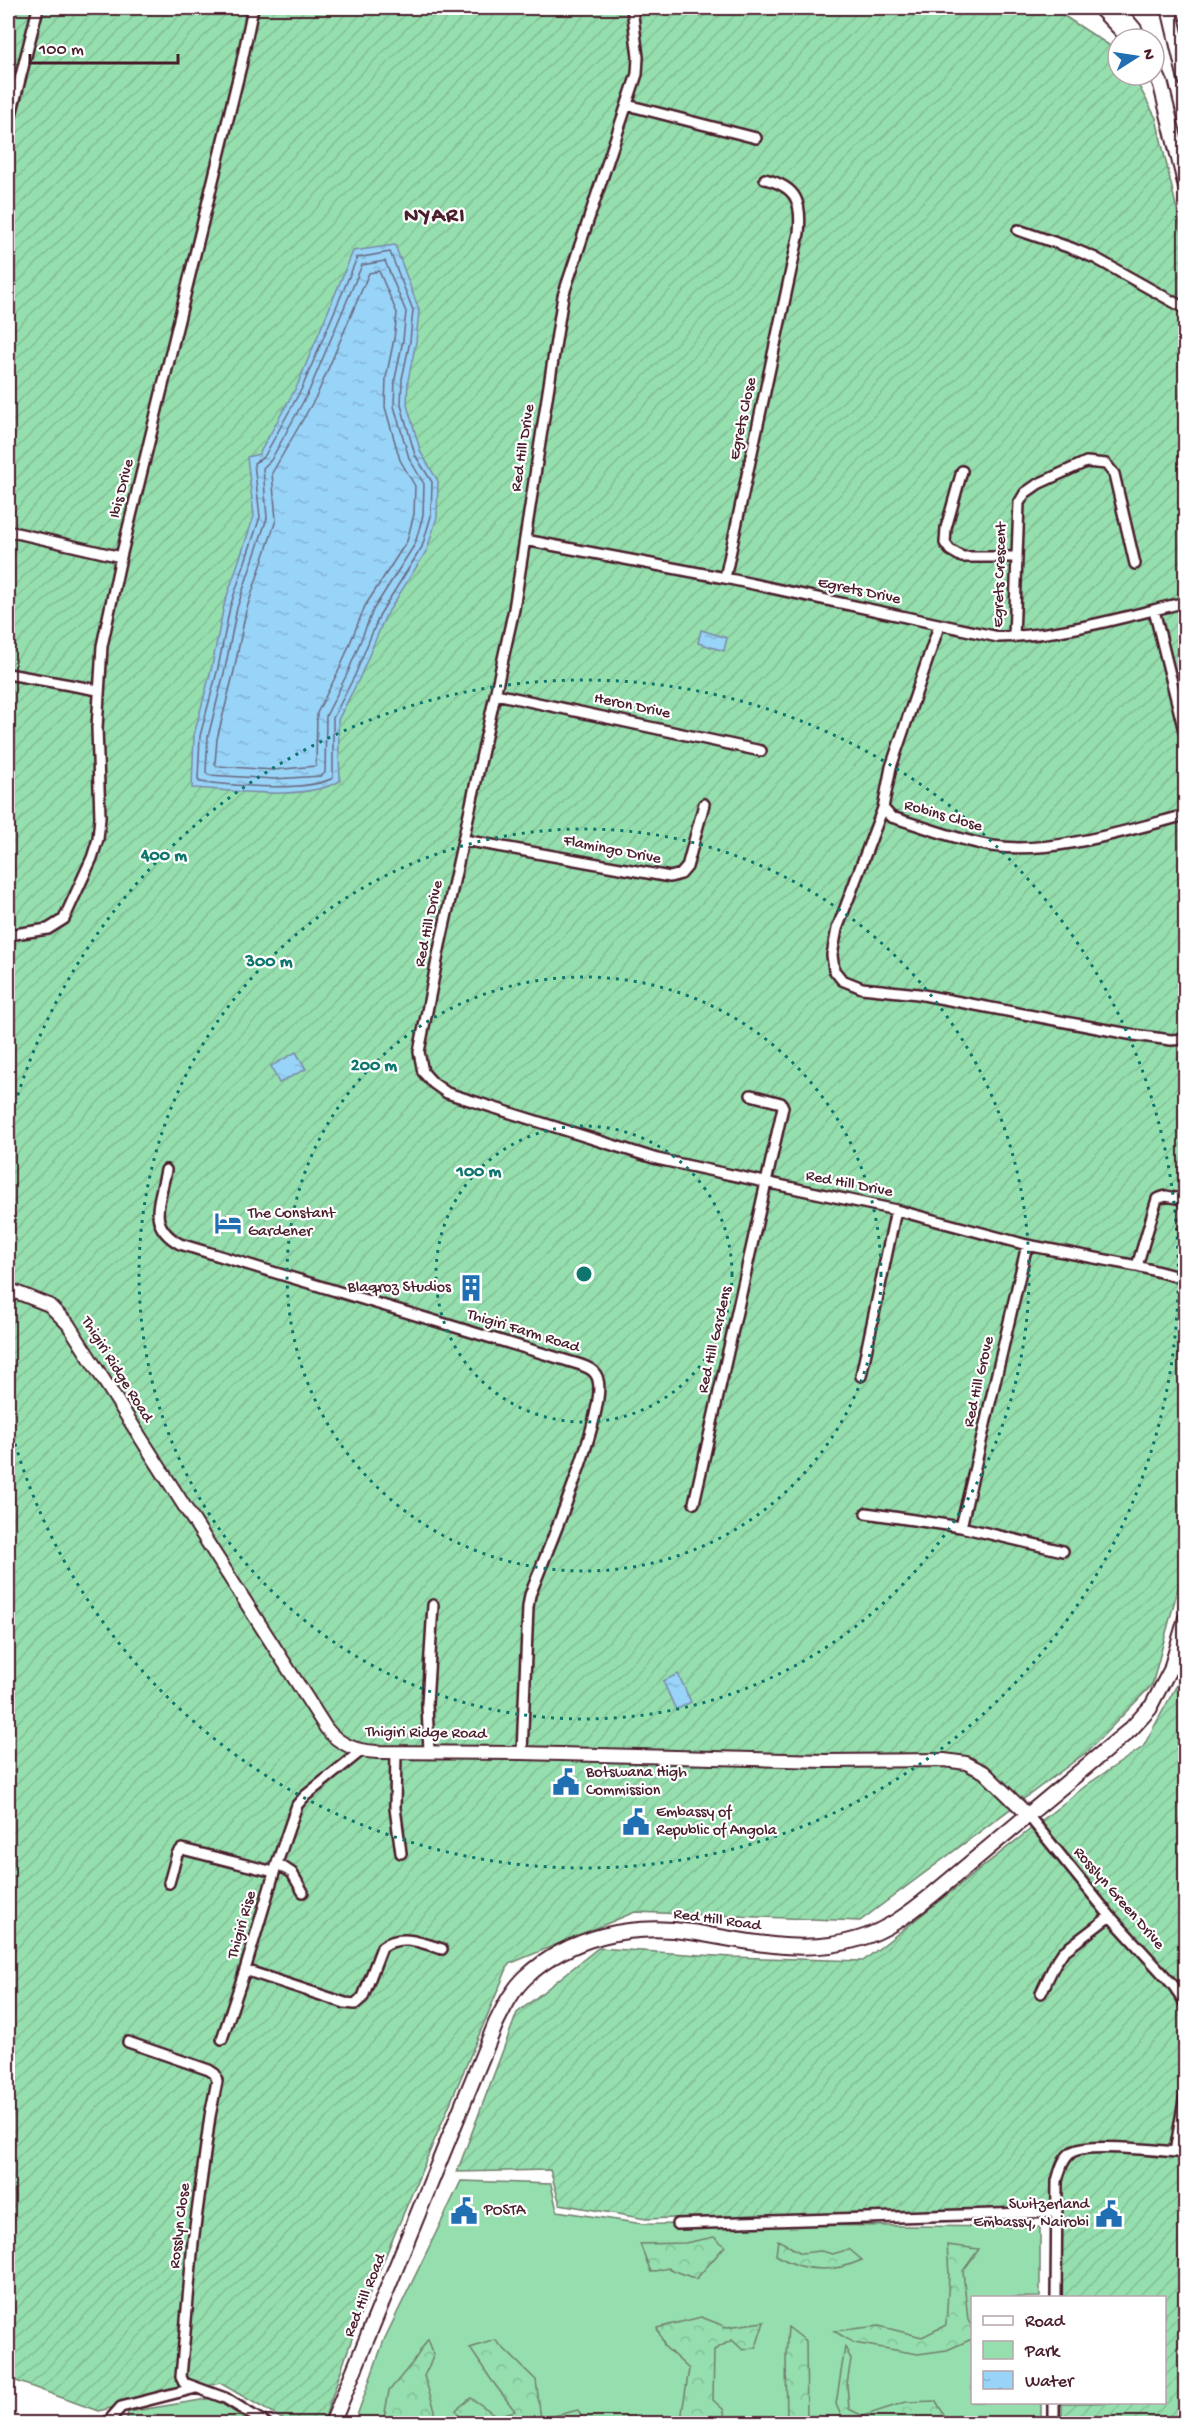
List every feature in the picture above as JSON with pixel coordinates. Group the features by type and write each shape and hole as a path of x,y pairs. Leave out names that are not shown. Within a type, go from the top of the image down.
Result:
{"main road":[{"path":"1100,8 1118,27"},
{"path":"1116,8 1130,27"},
{"path":"1169,8 1185,80"},
{"path":"1161,87 1185,187"},
{"name":"Red Hill Road","path":"1172,1666 1185,1618"},
{"name":"Red Hill Road","path":"332,2424 496,2023 509,1997 525,1977 563,1951 580,1943 623,1931 672,1930 783,1947 816,1946 858,1940 875,1933 905,1916 1131,1729 1150,1708"}],"street":[{"path":"8,127 38,8"},
{"name":"Ibis Drive","path":"8,935 48,930 64,919 92,858 98,839 100,817 98,690 102,646 253,8"},
{"name":"Red Hill Drive","path":"632,8 638,57 637,74 563,296 525,540 496,694 419,1052 426,1077 447,1094 657,1159 896,1210 1027,1245 1137,1266 1185,1279"},
{"path":"627,105 756,138"},
{"name":"Egrets Close","path":"725,578 800,233 801,217 798,202 792,191 780,183 765,179"},
{"path":"1018,230 1095,258 1185,309"},
{"name":"Egrets Crescent","path":"1014,637 1019,503 1025,493 1038,484 1086,462 1106,464 1114,474 1135,564"},
{"path":"962,471 946,528 945,543 950,550 962,557 1016,557"},
{"path":"8,531 122,556"},
{"name":"Egrets Drive","path":"525,540 725,578 998,637 1058,632 1185,602"},
{"path":"1154,609 1185,740"},
{"name":"Robins Close","path":"939,626 891,767 883,808 891,817 992,846 1032,849 1087,840 1185,815"},
{"path":"8,674 98,690"},
{"name":"Heron Drive","path":"496,694 761,752"},
{"name":"Flamingo Drive","path":"464,840 670,877 681,874 687,867 705,804"},
{"path":"883,808 837,929 832,956 834,970 842,980 862,988 918,994 1134,1035 1185,1040"},
{"name":"Red Hill Gardens","path":"694,1503 783,1107 781,1102 751,1095"},
{"name":"Thigiri Farm Road","path":"166,1170 158,1218 161,1230 180,1244 578,1364 590,1368 595,1373 600,1392 596,1414 530,1595 525,1629 522,1753"},
{"path":"1137,1266 1158,1198 1166,1196 1185,1200"},
{"path":"861,1376 896,1210"},
{"name":"Red Hill Grove","path":"961,1527 1027,1245"},
{"name":"Thigiri Ridge Road","path":"8,1289 49,1305 68,1324 326,1728 343,1744 361,1751 396,1752 825,1761 956,1761 984,1772 1028,1814"},
{"path":"866,1513 961,1527 1063,1551"},
{"path":"429,1752 428,1704 433,1605"},
{"name":"Red Hill Road","path":"1150,1708 1172,1666"},
{"name":"Thigiri Rise","path":"361,1751 297,1805 245,1970 345,2003 355,2004 363,1997 382,1947 387,1943 414,1940 442,1949"},
{"path":"396,1752 395,1808 401,1853"},
{"name":"Rosslyn Green Drive","path":"1028,1814 1110,1916 1185,2001"},
{"path":"169,1883 177,1854 182,1849 292,1873 303,1892"},
{"path":"1041,1993 1063,1952 1110,1916"},
{"path":"222,2039 245,1970"},
{"name":"Rosslyn Close","path":"128,2042 209,2070 215,2074 218,2081 210,2116 193,2242 180,2370 184,2383 196,2388"},
{"path":"1056,2296 1057,2181 1062,2163 1077,2150 1097,2147 1180,2153 1185,2089"},
{"path":"677,2224 1056,2212"},
{"path":"106,2424 121,2408 196,2388 225,2398 267,2424"},
{"path":"1054,2404 1054,2424"}],"green space":[{"path":"8,8 1052,8 1106,43 1106,87 1139,87 1156,118 1185,245 1186,1559 1152,1685 1088,1751 860,1921 635,1912 509,1964 358,2321 323,2423 289,2423 220,2383 98,2411 8,2378"},
{"path":"1185,1670 1185,2423 1062,2423 1062,2404 1166,2404 1166,2296 1062,2296 1061,2217 970,2220 729,2216 646,2219 560,2204 550,2170 457,2172 517,2013 598,1948 731,1957 863,1961 1088,1784 1143,1747"},
{"path":"461,2181 551,2184 557,2211 643,2224 1040,2227 1040,2296 971,2296 971,2404 1041,2404 1041,2423 354,2424 384,2340"},
{"path":"714,2237 725,2246 696,2279 668,2268 651,2272 640,2244 685,2243"},
{"path":"778,2240 801,2253 821,2251 833,2254 849,2249 862,2260 829,2269 808,2268 776,2255"},
{"path":"947,2245 979,2249 963,2271 971,2339 947,2350 918,2354 854,2343 834,2331 879,2326 922,2337 946,2325 949,2275"},
{"path":"701,2317 727,2327 764,2322 756,2347 743,2350 732,2340 714,2350 713,2400 724,2410 725,2423 684,2423 682,2413 689,2369 665,2347 657,2328"},
{"path":"788,2327 806,2341 807,2423 787,2423"},
{"path":"428,2339 434,2355 424,2376 435,2410 434,2423 383,2423 389,2391 413,2362"},
{"path":"495,2340 536,2380 541,2419 578,2410 585,2423 463,2423 456,2410 471,2398 497,2416 515,2411 470,2348"},
{"path":"845,2347 851,2359 847,2384 849,2409 863,2416 906,2402 936,2401 949,2423 844,2423 836,2404"},
{"path":"213,2398 253,2424 126,2424 128,2412"}],"water":[{"path":"395,245 419,310 416,342 408,380 407,405 421,453 438,481 437,517 427,550 385,617 360,677 338,720 340,781 324,787 287,793 192,788 194,735 212,666 224,605 254,516 247,457 259,454 297,386 353,251"},
{"path":"701,630 727,638 724,651 698,643"},
{"path":"296,1052 306,1069 279,1083 271,1066"},
{"path":"678,1674 691,1702 676,1710 663,1681"}],"place":[{"name":"The Constant Gardener","path":"228,1223"},
{"name":"Blaqroz Studios","path":"471,1288"},
{"name":"Botswana High Commission","path":"566,1782"},
{"name":"Embassy of Republic of Angola","path":"636,1822"},
{"name":"POSTA","path":"464,2211"},
{"name":"Switzerland Embassy, Nairobi","path":"1109,2214"}],"district":[{"name":"NYARI","path":"435,217"}]}
